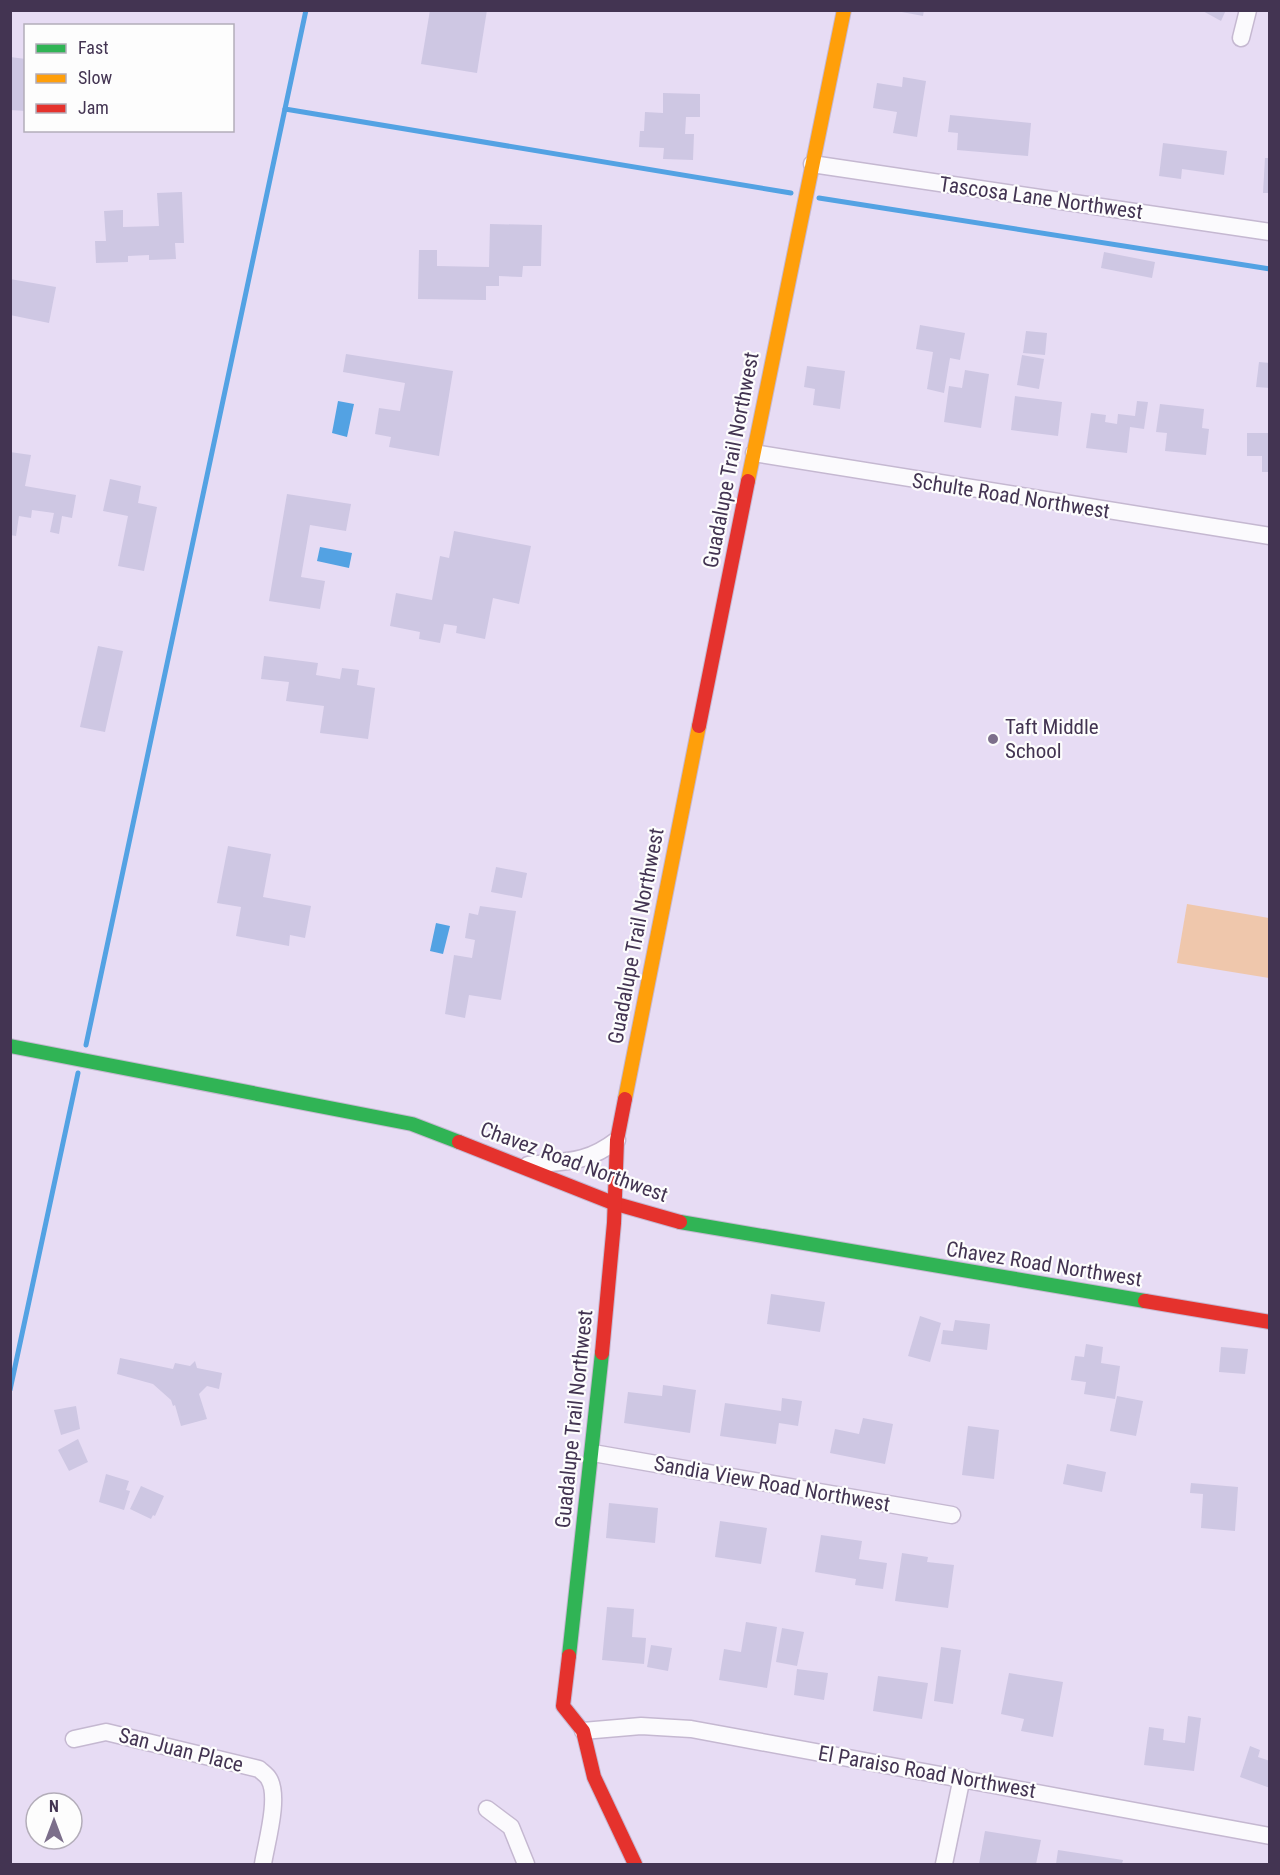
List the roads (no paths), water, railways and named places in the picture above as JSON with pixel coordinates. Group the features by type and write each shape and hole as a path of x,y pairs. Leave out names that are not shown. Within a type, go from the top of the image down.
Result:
{"street":[{"name":"Guadalupe Trail Northwest","path":"635,1864 594,1777 583,1731 563,1706 593,1453 614,1223 617,1140 844,10"},
{"path":"1241,38 1248,10"},
{"name":"Tascosa Lane Northwest","path":"812,164 1269,232"},
{"name":"Schulte Road Northwest","path":"754,453 916,482 1269,536"},
{"name":"Chavez Road Northwest","path":"10,1046 412,1124 525,1166 613,1203 664,1219 1269,1322"},
{"path":"525,1166 582,1160 599,1154 617,1140"},
{"name":"Sandia View Road Northwest","path":"593,1453 952,1515"},
{"name":"El Paraiso Road Northwest","path":"583,1731 641,1726 691,1729 962,1777 1269,1836"},
{"name":"San Juan Place","path":"74,1739 106,1732 259,1769 269,1779 272,1790 272,1807 263,1864"},
{"path":"944,1864 962,1777"},
{"path":"487,1809 511,1827 526,1864"}],"water":[{"path":"338,401 354,404 347,437 332,433"},
{"path":"320,547 352,553 349,568 317,561"},
{"path":"436,923 450,926 443,954 430,951"}],"waterway":[{"path":"86,1045 306,10"},
{"path":"285,109 791,193"},
{"path":"819,198 1270,269"},
{"path":"10,1390 78,1073"}],"place":[{"name":"Taft Middle School","path":"993,739"}]}
